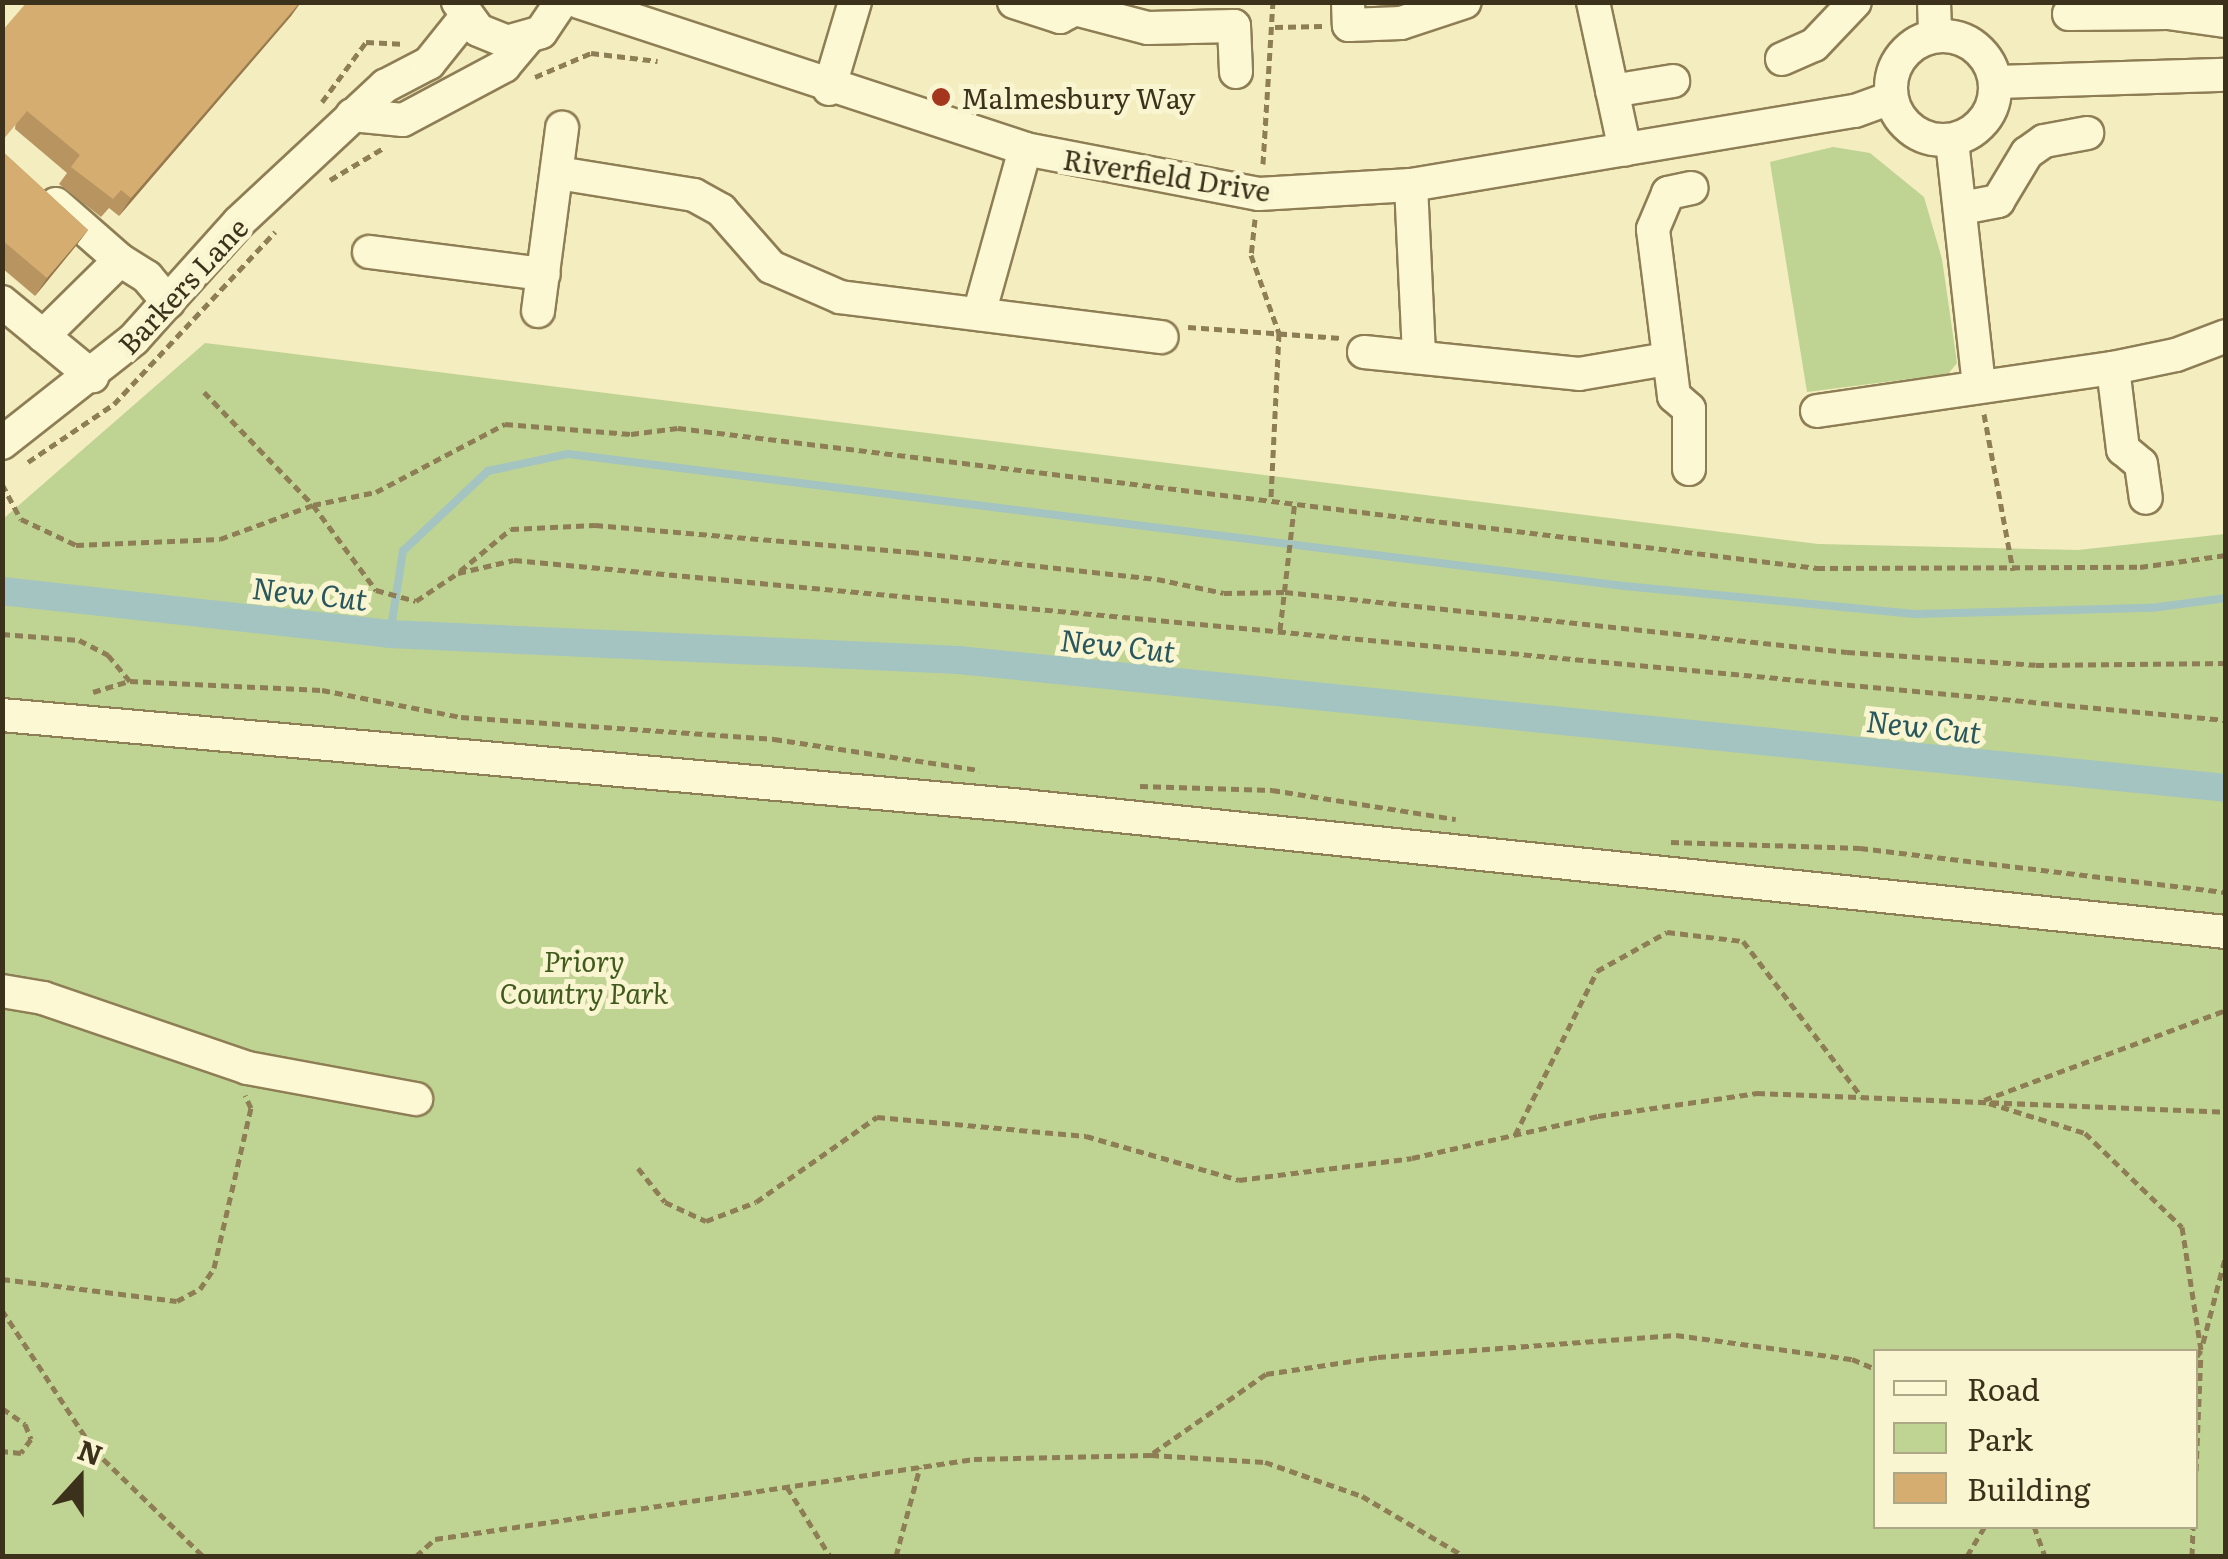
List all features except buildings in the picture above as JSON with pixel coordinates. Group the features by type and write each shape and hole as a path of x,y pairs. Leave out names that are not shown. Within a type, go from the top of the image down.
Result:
{"street":[{"path":"352,115 403,120 504,66 526,40 549,24 561,2"},
{"name":"Riverfield Drive","path":"579,2 829,89 1025,149 1258,194 1411,186 1856,110 1891,98"},
{"path":"829,89 855,2"},
{"path":"1014,2 1060,17 1075,9 1115,10 1148,28 1234,26 1236,72"},
{"path":"1348,14 1401,23 1464,2"},
{"path":"1592,2 1625,150"},
{"path":"1782,59 1814,45 1855,2"},
{"path":"461,10 491,39 526,40"},
{"name":"Barkers Lane","path":"10,455 168,302 239,222 318,155 352,115 385,86 429,63 461,10"},
{"path":"2069,14 2190,14"},
{"path":"1935,19 1990,60 1997,82 1993,110 1974,132 1952,141 1926,139 1903,123 1891,98 1892,71 1935,19"},
{"path":"1997,82 2226,74"},
{"path":"1612,90 1673,81"},
{"path":"538,311 562,128"},
{"path":"1962,208 1998,201 2028,152 2044,140 2086,134"},
{"path":"1952,141 1979,386"},
{"path":"978,314 1025,149"},
{"path":"558,172 694,195 721,210 771,267 800,285 840,297 1162,337"},
{"path":"1411,186 1420,357"},
{"path":"1689,469 1689,410 1674,396 1653,229 1668,193 1691,188"},
{"path":"56,204 120,260 148,276 168,302"},
{"path":"370,252 544,274"},
{"path":"43,336 120,260"},
{"path":"2,302 92,376"},
{"path":"1817,411 2113,368 2176,355 2226,336"},
{"path":"1364,352 1579,374 1667,359"},
{"path":"2113,368 2124,449 2141,464 2146,498"},
{"path":"2,714 1023,806 2226,932"},
{"path":"2,992 43,998 247,1068 416,1099"}],"path":[{"path":"1270,498 1278,333 1251,255 1274,27 1272,2"},
{"path":"1274,27 1348,14"},
{"path":"522,82 590,53 668,64"},
{"path":"328,181 391,144"},
{"path":"10,455 46,454 114,404 285,222"},
{"path":"1162,337 1186,327 1278,333 1356,339 1364,352"},
{"path":"1979,386 2014,570"},
{"path":"204,392 314,505 376,590 416,601 512,529 595,525 949,556 1224,593 1285,592 1925,658 2036,665 2226,663"},
{"path":"2,484 21,519 76,545 220,538 314,505 376,492 505,424 631,434 678,428 1817,568 2140,567 2226,555"},
{"path":"1280,630 1295,501"},
{"path":"458,573 514,560 2226,720"},
{"path":"2,634 79,640 108,655 130,681"},
{"path":"87,694 130,681 322,690 461,718 774,739 991,772"},
{"path":"1125,786 1272,790 1472,822"},
{"path":"1668,842 1860,848 2226,892"},
{"path":"1515,1134 1597,971 1667,932 1743,940 1862,1097"},
{"path":"1981,1101 2226,1010"},
{"path":"2,1279 177,1301 200,1289 214,1268 251,1108 243,1091 247,1068"},
{"path":"638,1168 666,1202 706,1221 756,1202 877,1118 1086,1136 1239,1180 1412,1158 1515,1134 1758,1093 2226,1112"},
{"path":"1981,1101 2085,1133 2182,1227 2201,1350 2198,1423"},
{"path":"2198,1355 2226,1255"},
{"path":"2,1310 94,1450 203,1556"},
{"path":"1151,1455 1266,1374 1378,1357 1676,1335 1852,1359 1873,1369"},
{"path":"2,1408 25,1424 32,1439 21,1453 2,1451"},
{"path":"416,1556 435,1539 974,1459 1151,1455 1265,1462 1362,1496 1464,1556"},
{"path":"896,1556 920,1468"},
{"path":"786,1487 830,1556"},
{"path":"1966,1556 1983,1529"},
{"path":"2035,1529 2045,1556"},
{"path":"2192,1556 2193,1529"}],"green space":[{"path":"1833,147 1870,153 1924,197 1942,259 1957,363 1948,374 1807,392 1770,162"},
{"name":"Priory Country Park","path":"205,343 1818,544 2078,550 2225,534 2225,1556 3,1556 3,519"}],"waterway":[{"path":"390,634 403,551 488,471 568,454 1624,586 1915,614 2151,608 2226,598"},
{"name":"New Cut","path":"2,591 390,634 958,660 2226,788"}],"place":[{"name":"Malmesbury Way","path":"941,97"}]}
